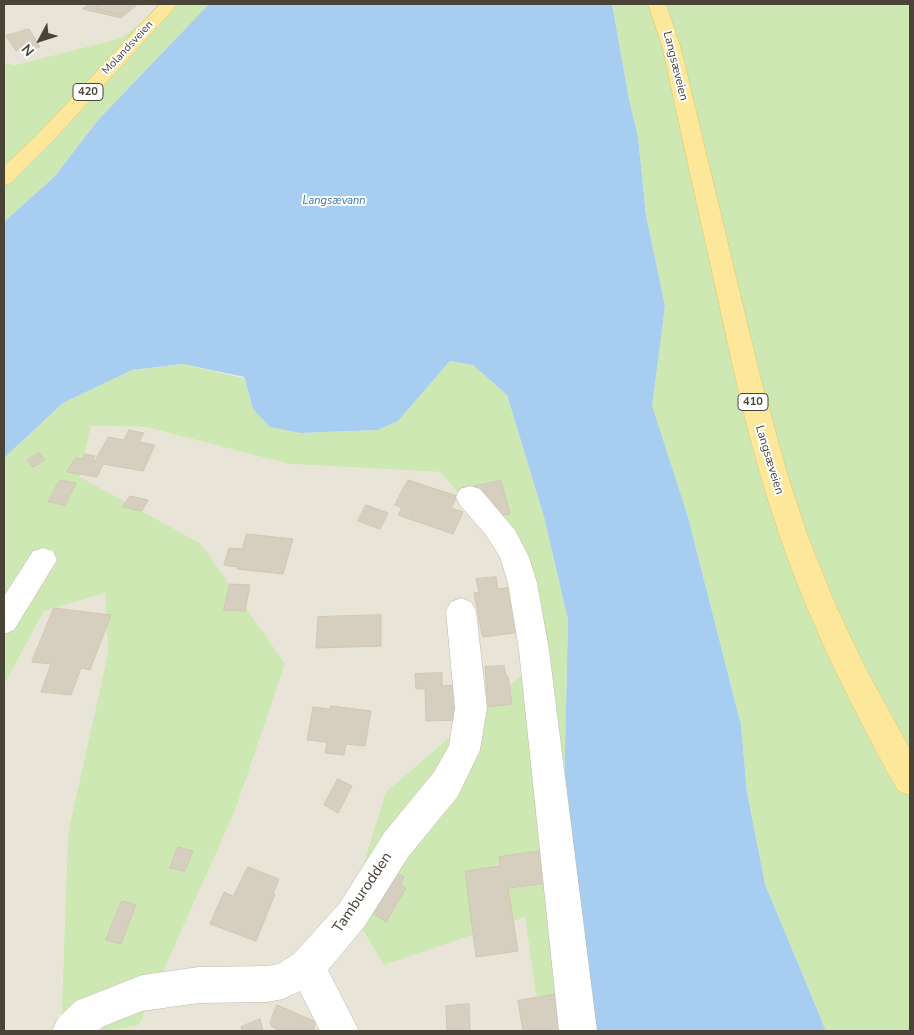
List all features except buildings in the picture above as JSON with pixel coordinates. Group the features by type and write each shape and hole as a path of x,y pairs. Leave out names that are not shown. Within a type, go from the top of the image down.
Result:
{"main road":[{"name":"Molandsveien","path":"4,178 44,139 170,4"},
{"name":"Langsæveien","path":"656,4 672,49 758,424 781,498 806,568 833,633 887,740 910,779"}],"street":[{"path":"470,497 509,544 519,570 534,650 578,1031"},
{"path":"4,621 43,560"},
{"name":"Tamburodden","path":"71,1031 89,1014 142,993 199,985 267,984 283,981 307,967 352,915 396,845 446,784 464,750 471,708 461,611"},
{"path":"307,967 340,1031"}],"shaded area":[{"path":"4,4 165,4 121,38 15,65 4,63"},
{"path":"91,426 146,427 289,464 440,472 510,552 526,671 386,792 384,965 525,916 541,1031 106,1031 139,1025 235,811 285,664 80,477"},
{"path":"105,593 108,653 68,833 61,1031 4,1031 4,685 44,611"}],"green space":[{"path":"165,4 209,4 98,120 55,176 4,222 4,63 15,65 121,38"},
{"path":"612,4 910,4 910,1031 826,1031 765,884 747,792 741,725 688,517 651,406 665,306 646,215 638,137 629,99"},
{"path":"450,361 473,365 507,395 544,517 568,620 564,794 582,1031 541,1031 525,917 384,965 350,908 386,792 526,671 510,552 440,472 289,464 146,427 91,426 80,477 201,544 285,664 235,811 139,1025 106,1031 61,1031 68,833 108,653 105,593 44,611 4,685 4,458 63,403 132,370 183,364 244,378 253,409 301,433 378,430 398,421"}],"water":[{"name":"Langsævann","path":"209,4 612,4 629,99 638,137 646,215 665,306 652,406 688,517 741,725 747,792 765,884 826,1031 582,1031 564,794 568,620 544,517 507,395 473,365 450,361 398,421 378,430 301,433 270,427 253,409 244,377 183,364 132,370 63,403 4,458 4,222 55,176 98,120"}]}
